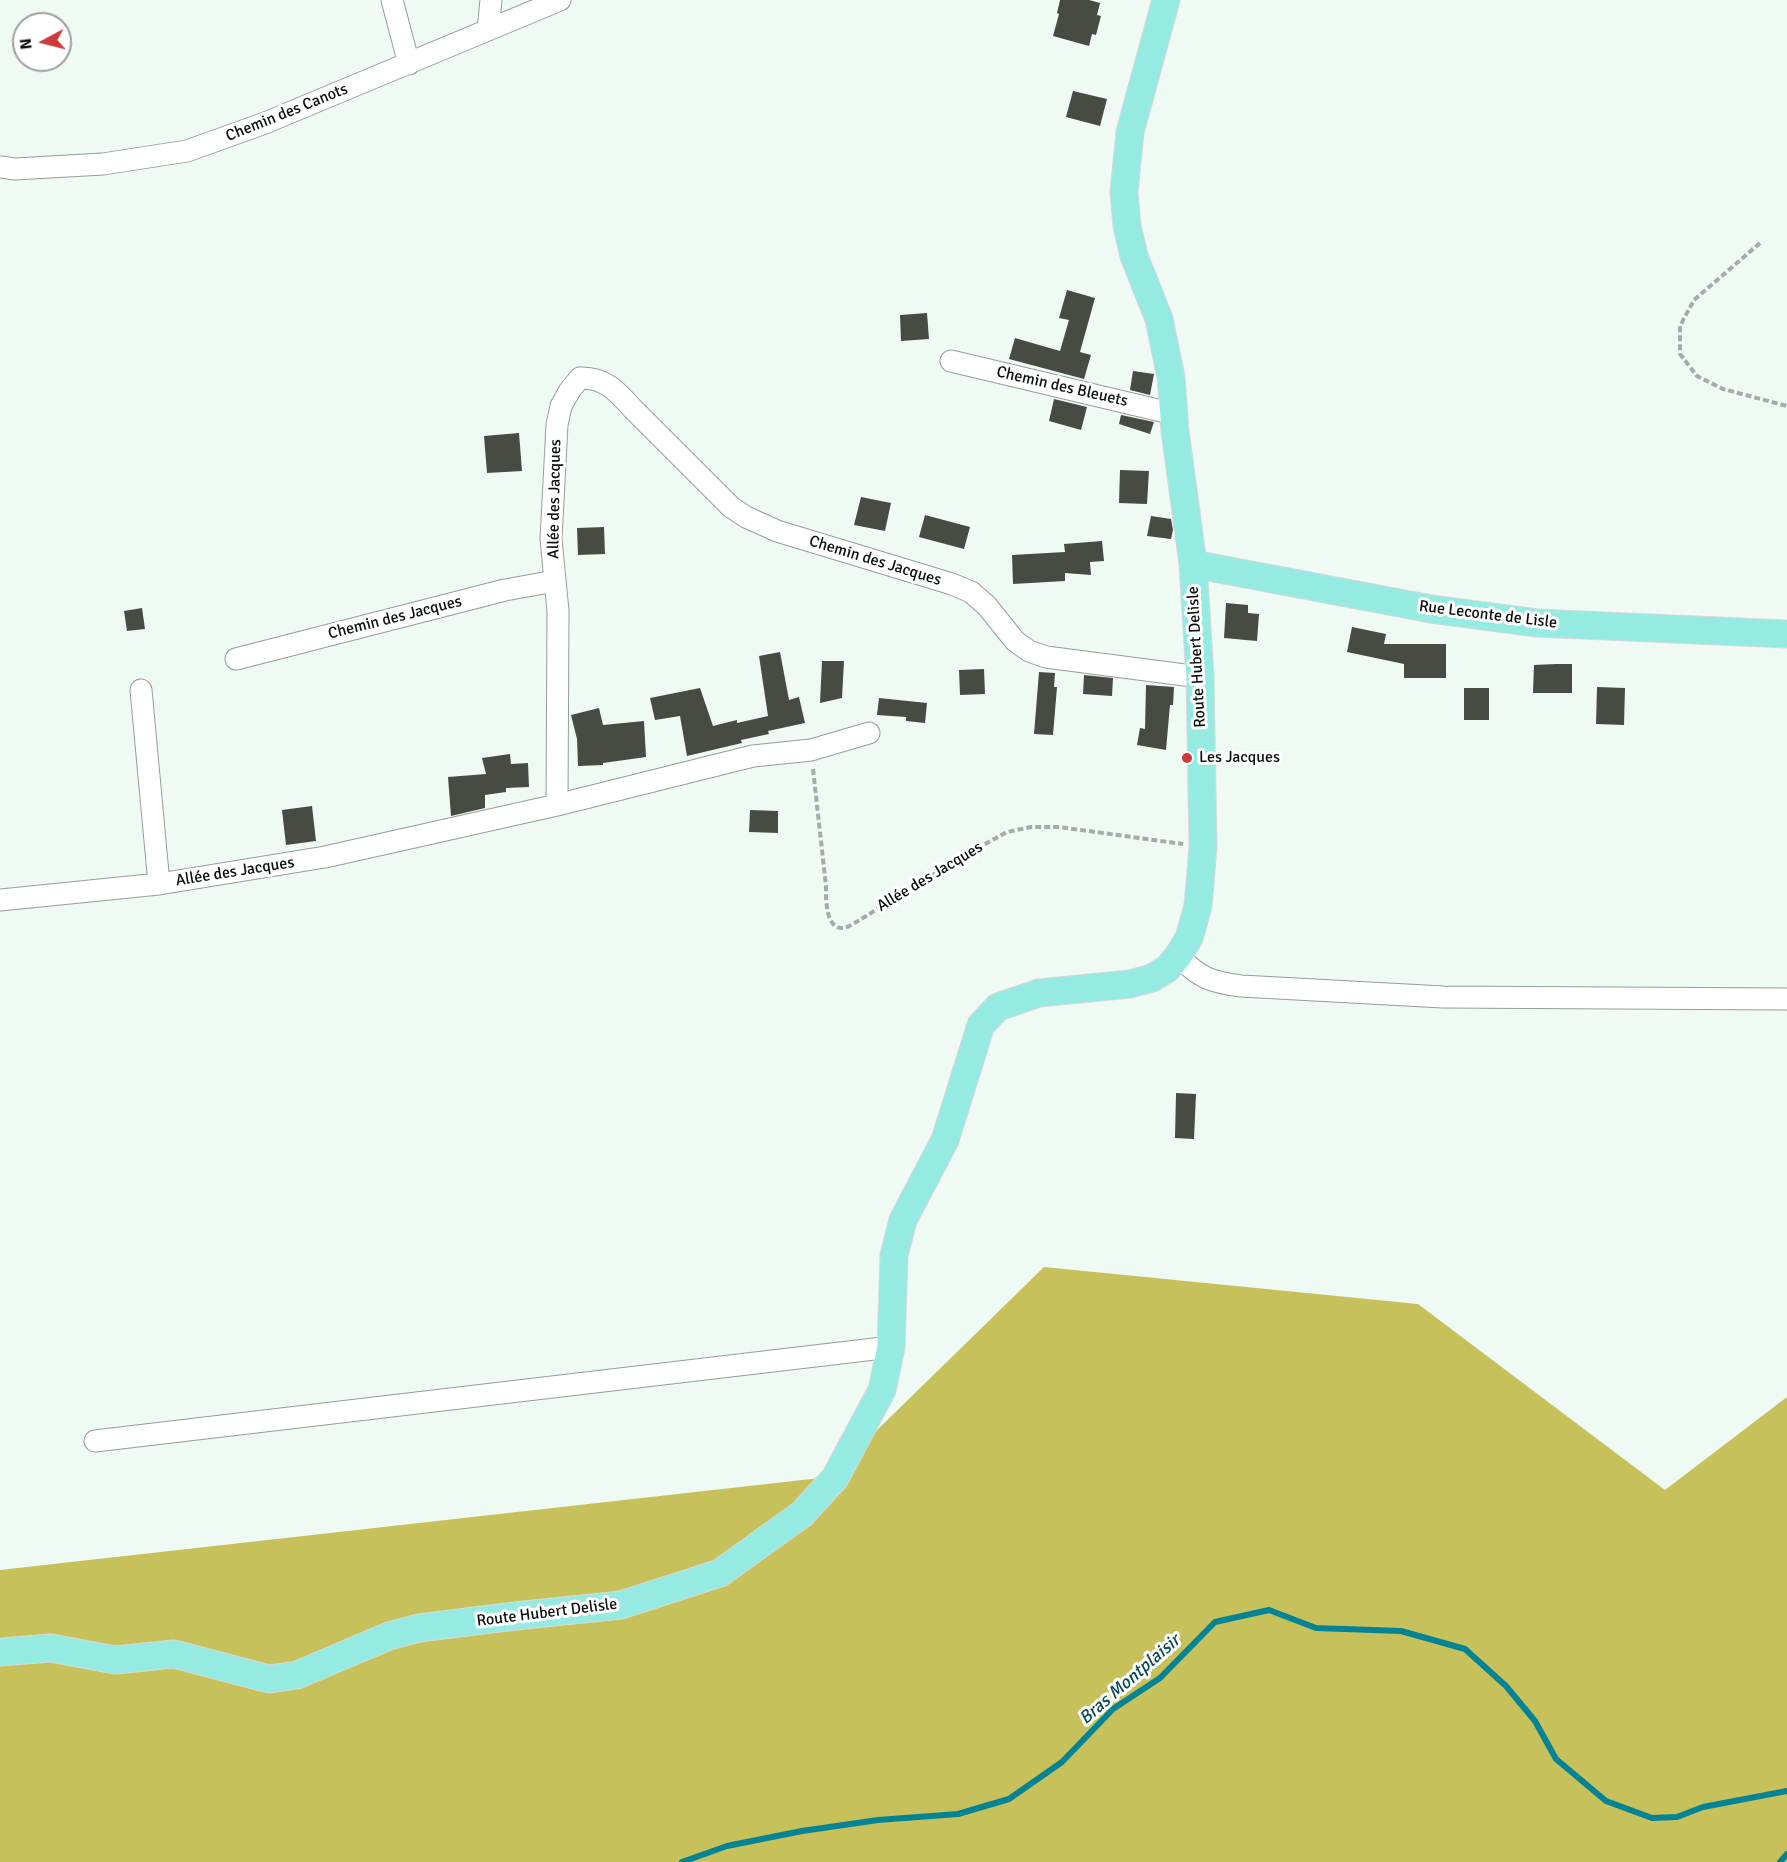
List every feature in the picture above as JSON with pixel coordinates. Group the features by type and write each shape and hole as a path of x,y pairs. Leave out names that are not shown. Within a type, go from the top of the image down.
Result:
{"main road":[{"name":"Route Hubert Delisle","path":"0,1652 51,1648 115,1660 174,1654 269,1679 297,1675 388,1636 419,1628 621,1605 720,1573 802,1514 835,1478 882,1390 891,1347 894,1255 903,1221 945,1140 981,1025 998,1007 1039,993 1130,984 1152,978 1167,969 1178,956 1189,938 1198,906 1203,847 1200,677 1193,564 1171,377 1158,319 1134,256 1127,226 1124,192 1130,132 1166,0"},
{"name":"Rue Leconte de Lisle","path":"1193,564 1431,609 1537,623 1787,634"}],"street":[{"path":"392,0 409,64"},
{"path":"488,30 491,0"},
{"name":"Chemin des Canots","path":"0,167 15,169 103,164 187,152 265,123 560,0"},
{"name":"Chemin des Bleuets","path":"951,361 1174,414"},
{"name":"Allée des Jacques","path":"557,805 558,611 551,539 557,425 561,406 580,378"},
{"name":"Chemin des Jacques","path":"580,378 592,378 619,392 730,507 759,524 952,584 971,592 987,606 1015,641 1029,651 1046,657 1200,677"},
{"name":"Chemin des Jacques","path":"236,659 505,590 555,581"},
{"name":"Allée des Jacques","path":"141,690 159,884"},
{"name":"Allée des Jacques","path":"0,900 159,884 325,857 557,805 753,756 810,750 869,734"},
{"path":"1178,956 1193,972 1215,982 1241,986 1443,997 1787,999"},
{"path":"95,1441 891,1347"}],"path":[{"path":"1760,243 1694,300 1680,326 1680,354 1697,376 1723,389 1787,406"},
{"name":"Allée des Jacques","path":"810,750 826,886 826,904 831,922 838,927 845,928 858,921 965,855 1015,830 1031,827 1059,827 1203,847"}],"shaded area":[{"path":"1044,1267 1418,1304 1665,1490 1787,1397 1787,1862 0,1862 0,1570 829,1477"}],"building":[{"path":"1060,0 1089,0 1100,3 1097,15 1101,16 1096,35 1092,34 1089,46 1053,36"},
{"path":"1073,91 1107,99 1100,126 1066,117"},
{"path":"1067,290 1095,298 1080,352 1091,355 1084,379 1009,359 1015,338 1060,351 1069,320 1059,318"},
{"path":"927,313 929,339 901,341 900,315"},
{"path":"1133,371 1154,374 1150,395 1130,390"},
{"path":"1054,399 1087,407 1081,430 1049,421"},
{"path":"1121,415 1154,422 1150,434 1119,424"},
{"path":"519,433 522,471 487,473 484,436"},
{"path":"1120,470 1149,471 1147,504 1119,503"},
{"path":"861,497 891,503 885,531 854,525"},
{"path":"925,515 970,527 964,549 919,537"},
{"path":"1151,516 1171,519 1173,530 1171,539 1147,536"},
{"path":"604,527 605,554 578,555 577,528"},
{"path":"1102,541 1104,561 1090,562 1091,575 1065,573 1065,581 1013,584 1012,555 1065,552 1064,544"},
{"path":"1226,603 1248,605 1248,613 1259,614 1257,641 1224,638"},
{"path":"142,608 145,629 127,631 124,611"},
{"path":"1352,627 1386,634 1384,644 1446,644 1446,678 1404,678 1404,664 1347,652"},
{"path":"780,652 789,700 799,697 805,723 768,731 769,734 741,740 742,743 687,756 680,716 655,720 650,698 700,688 713,726 768,716 759,656"},
{"path":"822,661 844,661 842,698 820,703"},
{"path":"1572,664 1572,693 1533,693 1534,665"},
{"path":"984,669 985,694 960,695 959,670"},
{"path":"1039,672 1055,673 1054,687 1057,687 1053,735 1034,734"},
{"path":"1084,675 1113,678 1112,696 1083,694"},
{"path":"1146,685 1174,687 1166,750 1137,745 1140,728 1145,729"},
{"path":"1597,687 1625,688 1624,725 1596,724"},
{"path":"1464,688 1489,688 1489,720 1464,720"},
{"path":"879,698 927,703 925,723 906,721 906,717 877,715"},
{"path":"599,708 603,725 644,721 646,757 603,763 603,765 578,766 577,739 571,715"},
{"path":"510,754 511,764 528,763 529,787 506,788 506,792 485,795 485,808 451,816 448,777 486,774 482,758"},
{"path":"312,806 316,841 286,845 282,810"},
{"path":"750,810 778,811 778,833 749,832"},
{"path":"1176,1093 1196,1094 1194,1139 1175,1138"}],"waterway":[{"name":"Bras Montplaisir","path":"682,1862 727,1846 802,1831 878,1820 958,1814 1009,1799 1062,1762 1113,1709 1160,1678 1215,1622 1269,1610 1316,1628 1401,1631 1465,1649 1506,1686 1535,1721 1556,1759 1606,1801 1652,1818 1677,1817 1703,1807 1787,1791"},
{"path":"1780,1862 1787,1854"}],"place":[{"name":"Les Jacques","path":"1187,758"}]}
